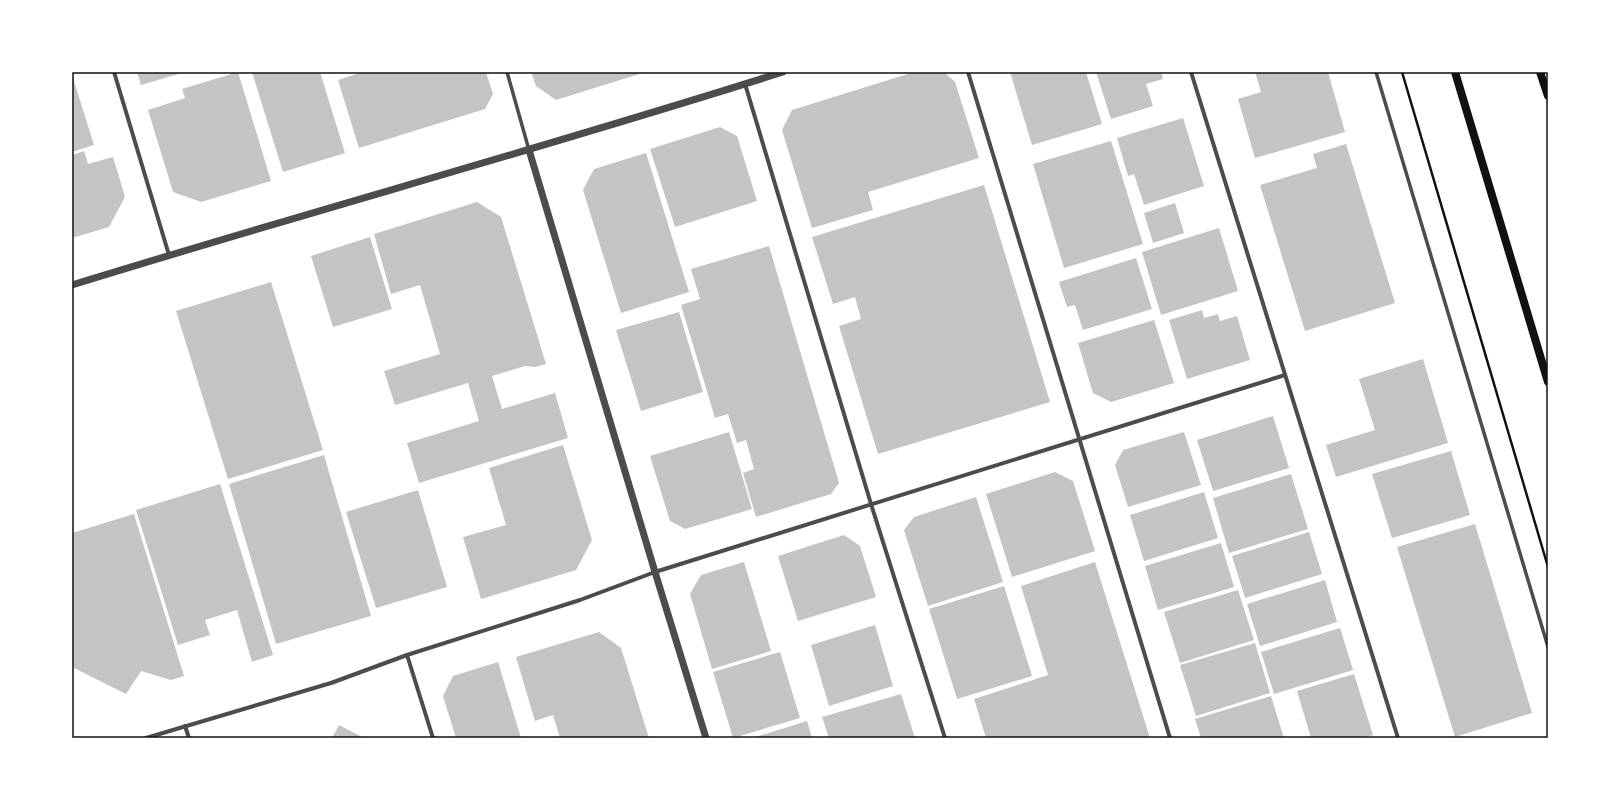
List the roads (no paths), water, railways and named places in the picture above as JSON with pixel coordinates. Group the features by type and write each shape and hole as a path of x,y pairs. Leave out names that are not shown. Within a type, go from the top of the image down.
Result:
{"main road":[{"path":"1454,72 1548,382"},
{"path":"1540,72 1548,96"}],"street":[{"path":"114,72 169,255"},
{"path":"507,72 655,572 706,738"},
{"path":"72,285 169,255 529,150 783,72"},
{"path":"968,72 1170,738"},
{"path":"1192,72 1398,738"},
{"path":"1376,72 1548,647"},
{"path":"745,84 871,504 945,738"},
{"path":"146,738 331,683 408,655 580,600 655,572 1286,375"},
{"path":"408,655 433,738"},
{"path":"185,726 189,738"}]}
